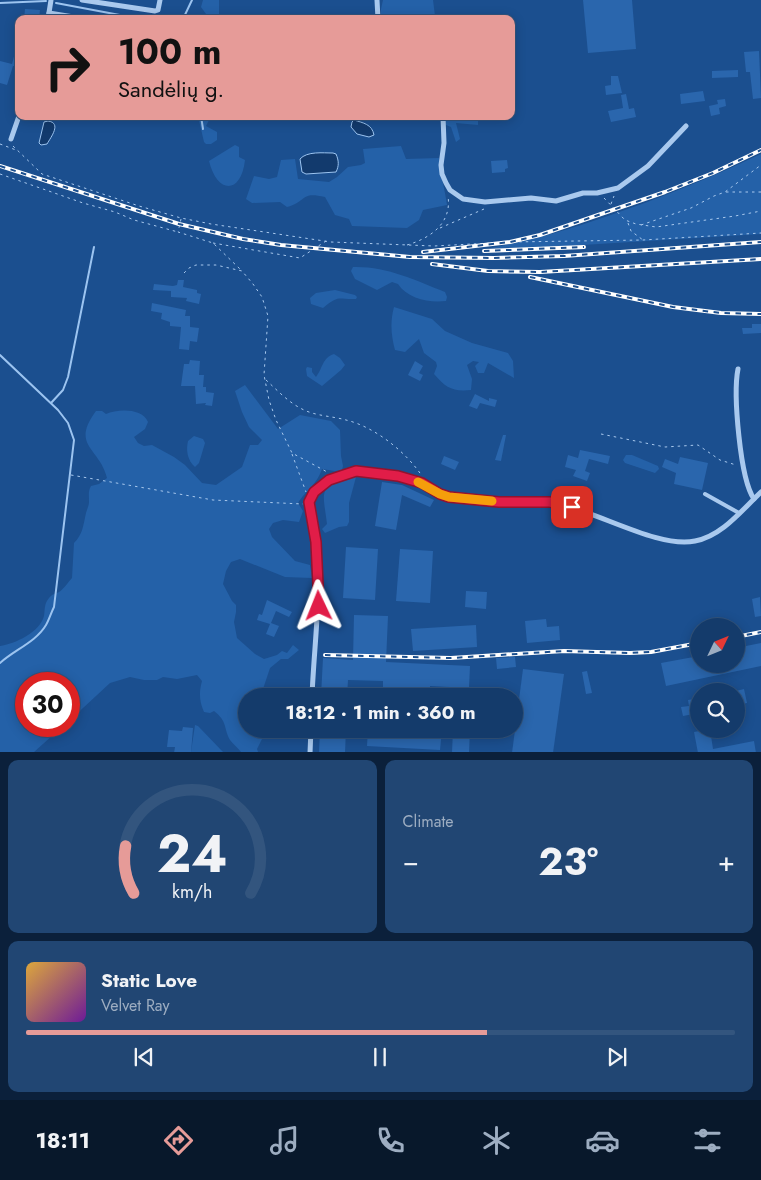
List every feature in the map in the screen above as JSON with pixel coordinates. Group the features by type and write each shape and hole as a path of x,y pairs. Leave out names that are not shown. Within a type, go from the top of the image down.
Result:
{"street":[{"path":"49,15 51,0"},
{"path":"82,0 155,11 158,10 160,0"},
{"path":"377,0 378,15"},
{"path":"11,139 18,120"},
{"path":"443,120 444,143 441,165 446,183 450,190 463,199 486,202 531,198 556,201 583,193 597,193 618,188 648,166 686,126"},
{"path":"738,369 736,394 738,430 748,486 754,499"},
{"path":"313,688 319,606 316,542 309,502 314,492 322,484 338,477 356,471 398,476 422,483 449,497 499,502 555,503 649,535 681,542 709,538 724,527 761,492"},
{"path":"310,752 311,738"}],"lane":[{"path":"705,494 739,513"}],"path":[{"path":"11,139 16,150"},
{"path":"0,144 16,150 42,174 139,206 181,218 326,241 434,246 510,242 643,240 761,233"},
{"path":"641,225 691,208 725,192 761,165"},
{"path":"0,174 83,203 108,209 134,220 213,243 300,258 326,241"},
{"path":"439,229 446,218 449,206 446,183"},
{"path":"725,192 761,192"},
{"path":"611,204 620,216 628,222 656,227 761,211"},
{"path":"405,245 418,242 439,229 484,209"},
{"path":"178,232 181,218"},
{"path":"628,222 631,231 643,240"},
{"path":"71,475 213,500 303,504 309,502 292,454 269,400 265,380 268,316 266,307 262,297 242,271 213,243"},
{"path":"184,273 196,265 216,265 242,271"},
{"path":"265,380 300,408 348,420 372,431 406,455 423,476"},
{"path":"601,434 665,447 698,445 720,460 744,468"},
{"path":"292,454 322,471 338,477"}],"shaded area":[{"path":"203,0 219,0 219,15 206,14 201,7"},
{"path":"383,0 433,0 435,15 381,15"},
{"path":"199,120 209,120 206,126 217,132 217,140 211,144 204,142"},
{"path":"354,120 369,126 374,135 369,137 357,134 351,127"},
{"path":"441,120 478,120 478,125 456,123 460,139 456,142 451,127 441,123"},
{"path":"48,121 54,124 54,131 47,144 41,145 39,143 44,122"},
{"path":"235,145 239,147 239,157 245,160 239,180 228,186 217,180 209,161"},
{"path":"401,146 406,159 439,158 447,205 423,210 419,220 407,228 352,226 349,219 335,215 325,197 317,195 308,196 287,207 280,202 252,203 246,199 254,176 269,179 277,177 281,160 295,159 298,179 329,182 348,167 365,163 363,149"},
{"path":"315,153 336,154 338,161 336,172 306,174 302,172 300,159 303,156"},
{"path":"761,154 761,234 550,247 490,248 548,235 605,217 684,188"},
{"path":"353,267 389,271 411,279 445,292 446,301 419,299 407,293 398,284 392,282 377,290 355,279 351,271"},
{"path":"335,290 357,297 356,299 336,299 323,308 311,304 310,298 316,293"},
{"path":"394,307 432,319 445,331 472,343 508,353 513,361 514,378 488,363 484,373 478,373 475,366 479,362 473,361 467,365 472,379 471,390 455,390 446,386 434,374 437,366 436,362 424,353 419,339 405,352 395,350 392,328"},
{"path":"334,354 345,365 322,386 307,376 307,367 312,368 312,372 316,377 327,358"},
{"path":"245,385 278,429 300,415 331,421 340,430 343,466 342,470 335,471 322,469 317,480 298,503 303,511 299,522 283,520 273,523 269,529 272,537 295,561 310,565 312,578 285,577 240,559 231,562 226,571 223,584 236,605 234,622 237,638 255,654 264,659 277,655 282,651 287,653 293,645 299,650 288,659 281,659 270,668 263,688 238,688 238,738 262,738 257,749 258,752 241,752 230,740 218,715 214,711 210,713 204,712 200,696 202,681 197,675 177,679 163,677 157,680 130,677 110,683 80,711 80,672 15,672 15,737 51,737 34,752 0,752 0,646 19,640 38,627 44,616 47,600 61,591 72,578 74,543 82,530 89,505 90,488 107,478 99,460 86,440 89,423 96,411 102,411 106,414 117,411 129,411 141,414 148,422 145,429 134,437 138,443 144,446 152,445 174,457 185,465 202,483 216,485 242,467 250,445 258,445 262,440 249,427 235,391"},
{"path":"194,436 203,439 205,443 199,463 195,467 190,461 187,451 188,441"},
{"path":"626,455 632,455 658,466 659,469 655,473 625,463 623,460"},
{"path":"352,476 356,477 349,503 349,522 347,526 325,533 322,529 327,524 324,504 325,492 333,484"},
{"path":"195,725 198,726 223,752 191,752"}],"building":[{"path":"583,0 632,0 636,49 588,53"},
{"path":"25,9 40,10 39,15 24,15"},
{"path":"759,51 761,98 753,99 750,72 746,72 744,52"},
{"path":"15,53 15,66 13,66 7,85 0,83 0,61 12,64"},
{"path":"738,70 738,77 712,78 712,71"},
{"path":"611,76 618,76 622,93 606,95 605,86 611,85"},
{"path":"703,91 705,101 681,104 680,94"},
{"path":"626,94 629,109 634,108 636,117 611,122 608,111 623,108 621,95"},
{"path":"725,99 726,106 719,108 720,114 711,116 709,106 718,104 717,100"},
{"path":"507,160 508,168 505,169 505,172 492,173 491,161"},
{"path":"178,280 184,280 183,287 197,290 197,293 201,294 199,304 186,301 187,298 171,297 171,291 153,290 154,284 173,286 177,285"},
{"path":"152,303 186,310 185,316 190,316 190,327 199,328 197,342 190,341 189,350 179,349 181,327 170,326 170,322 161,319 162,313 151,311"},
{"path":"752,324 761,324 761,333 743,334 742,328 752,328"},
{"path":"190,360 200,361 199,375 204,375 203,387 206,387 206,392 214,393 212,406 205,405 206,403 196,404 195,386 181,386 184,364 189,364"},
{"path":"415,361 423,366 419,373 423,375 420,381 408,375"},
{"path":"475,394 489,401 489,398 497,400 495,407 480,403 477,409 469,406"},
{"path":"503,435 506,435 501,461 495,460"},
{"path":"580,450 610,456 608,464 589,459 585,471 590,473 587,481 573,476 576,470 565,467 568,455 578,458"},
{"path":"444,456 459,462 455,470 441,464"},
{"path":"680,457 708,463 702,490 674,484 676,473 662,467 665,459 678,464"},
{"path":"382,482 402,485 434,500 430,507 402,495 396,530 375,526"},
{"path":"346,547 378,549 375,600 343,598"},
{"path":"400,549 433,551 430,603 396,601"},
{"path":"466,591 487,592 486,609 465,607"},
{"path":"760,597 761,616 755,617 752,599"},
{"path":"267,600 292,612 289,617 276,611 271,623 279,626 274,637 266,634 270,624 257,620 259,614 262,615"},
{"path":"354,615 388,616 386,662 470,666 469,688 430,686 430,688 383,687 383,681 348,680 348,688 321,688 323,658 353,660"},
{"path":"546,619 547,627 559,626 560,640 527,643 525,621"},
{"path":"476,625 477,647 413,651 411,629"},
{"path":"761,643 761,666 745,669 745,646"},
{"path":"515,657 516,667 497,669 496,658"},
{"path":"690,658 690,673 728,673 666,686 661,663"},
{"path":"523,669 564,674 553,752 512,752 514,738 523,738 523,688 521,688"},
{"path":"587,671 592,693 586,694 582,672"},
{"path":"688,700 690,700 690,715 683,716 681,707 689,706"},
{"path":"183,727 193,728 191,752 174,752 175,747 167,747 169,730 182,731"},
{"path":"320,738 346,738 345,752 319,752"},
{"path":"367,738 441,738 440,750 367,746"},
{"path":"453,738 470,738 469,752 452,752"},
{"path":"695,738 711,738 713,749 754,741 756,752 698,752"}],"waterway":[{"path":"185,15 192,0"},
{"path":"0,3 46,1"},
{"path":"56,3 120,15"},
{"path":"202,120 203,129"},
{"path":"51,403 63,390 68,377 94,247"},
{"path":"0,355 58,410 68,423 74,440 54,607 42,631 0,663"}],"railway":[{"path":"423,252 510,242 540,235 665,192 713,173 761,150"},
{"path":"0,166 179,224 243,239 281,245 410,257 494,258 564,256 761,242"},
{"path":"484,251 584,247"},
{"path":"432,264 488,271 540,272 761,259"},
{"path":"530,277 673,307 721,313 761,314"},
{"path":"745,635 761,632"},
{"path":"325,655 451,658 564,651 630,653 651,652 690,645"}],"slow traffic":[{"path":"418,482 449,497 492,501"}],"route":[{"path":"319,606 317,552 309,502 314,492 329,480 356,471 398,476 422,483 449,497 499,502 550,502 572,507"}]}
